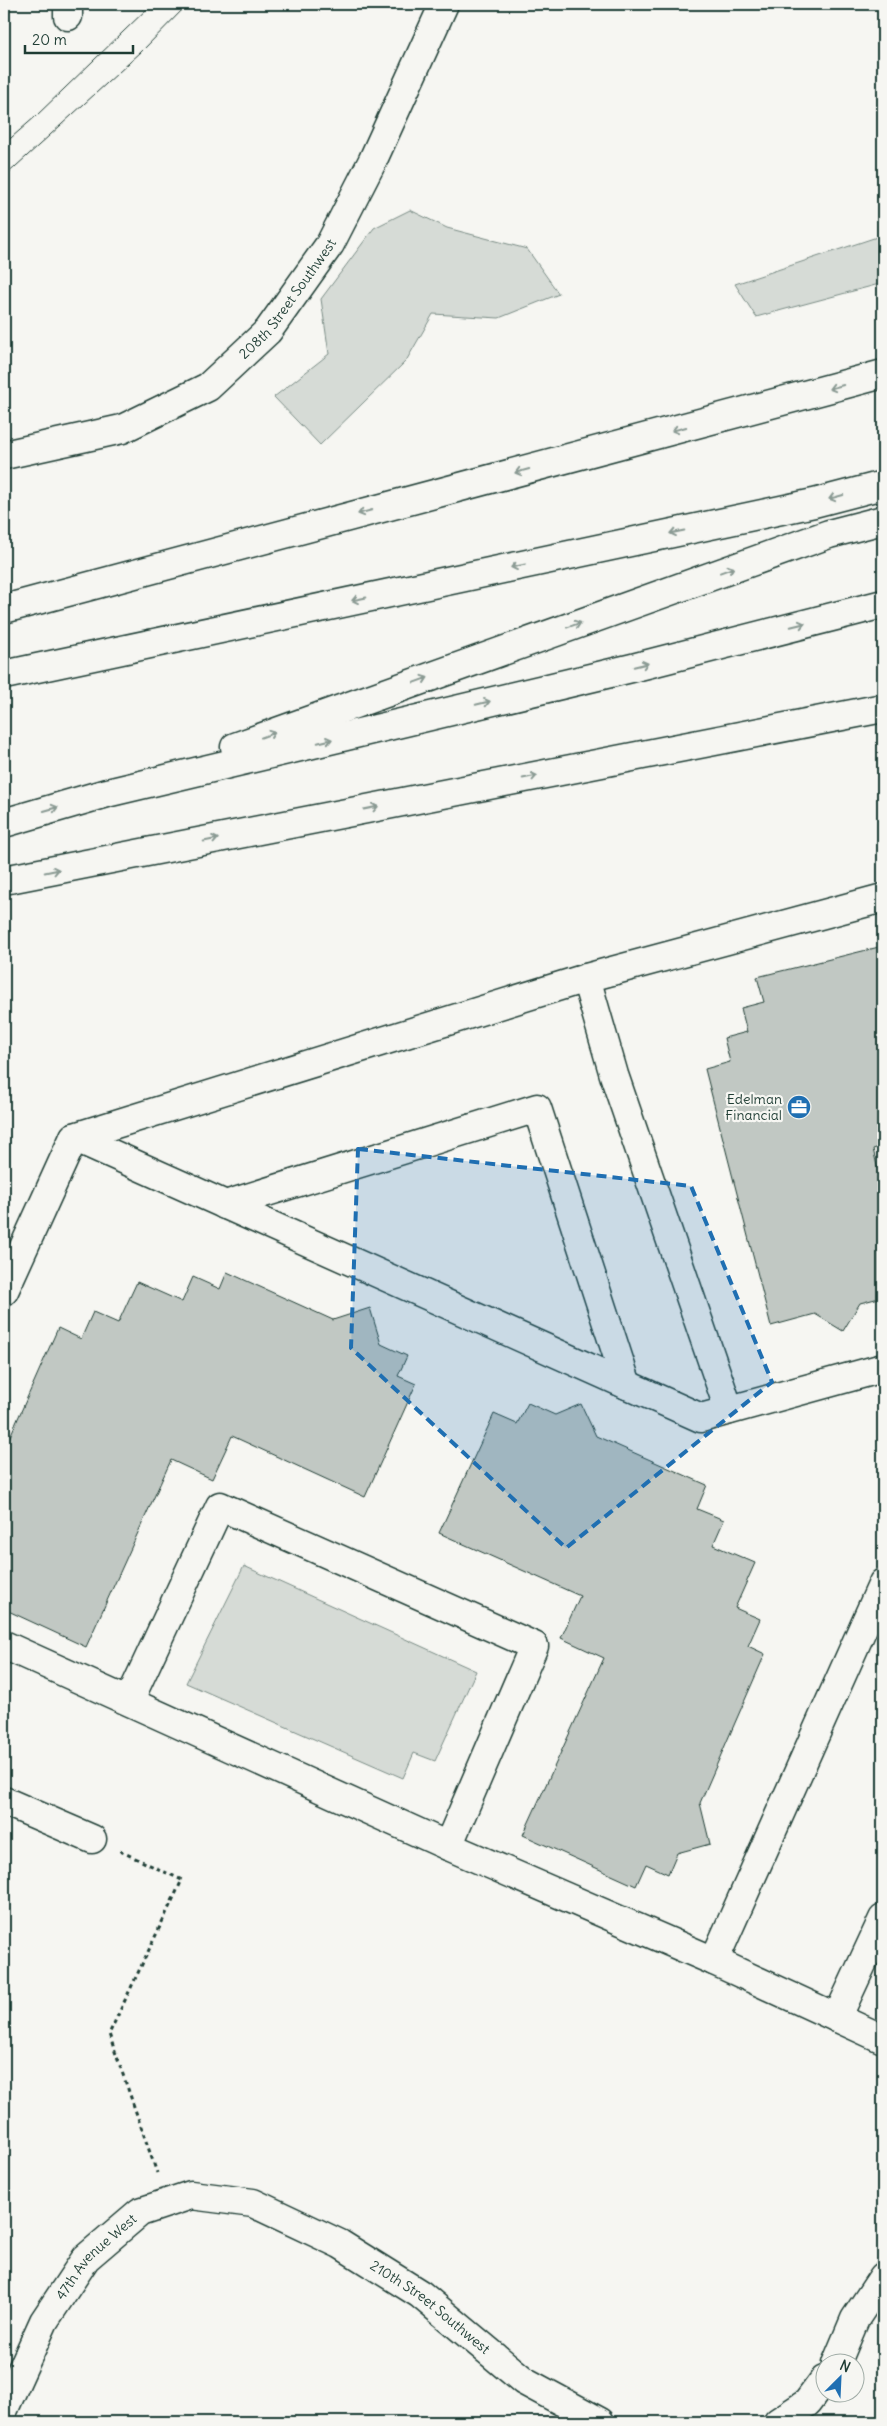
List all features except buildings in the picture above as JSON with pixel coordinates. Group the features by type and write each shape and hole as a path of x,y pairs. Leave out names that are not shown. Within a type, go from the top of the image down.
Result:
{"main road":[{"name":"208th Street Southwest","path":"4,455 122,429 208,387 268,332 330,244 372,162 444,4"},
{"path":"4,609 883,374"},
{"path":"4,675 814,503 883,485"},
{"path":"107,793 829,534 883,520"},
{"path":"4,822 107,793 642,665 883,604"},
{"path":"4,880 883,708"},
{"path":"4,1291 74,1137 586,978 883,898"},
{"path":"586,978 614,1076 728,1410"},
{"path":"225,1204 537,1108 627,1385"},
{"path":"74,1137 701,1418 883,1368"},
{"path":"129,1701 220,1506 534,1646 448,1846"},
{"path":"714,1960 883,1583"},
{"path":"4,1646 448,1846 714,1960 883,2039"},
{"path":"4,1800 92,1839"},
{"path":"837,2018 883,1919"},
{"name":"47th Avenue West","path":"4,2409 44,2322 86,2258 140,2212 191,2195 254,2203"},
{"name":"210th Street Southwest","path":"254,2203 340,2244 420,2294 524,2380 600,2422"},
{"path":"840,2354 855,2319 883,2276"},
{"path":"778,2422 807,2403 814,2394"}],"path":[{"path":"92,1839 182,1880 108,2034 152,2164 170,2202"}],"highlighted area":[{"path":"358,1149 691,1186 772,1382 566,1548 351,1348"}],"shaded area":[{"path":"410,210 447,228 527,249 559,294 499,318 433,314 406,361 320,445 274,397 329,354 321,299 374,228"},
{"path":"883,235 883,283 756,317 735,284"},
{"path":"244,1566 476,1671 435,1761 414,1753 403,1778 186,1683"}],"tram line":[{"path":"4,144 35,117 152,4"},
{"path":"4,177 141,52 188,4"}],"place":[{"name":"Edelman Financial","path":"799,1107"}]}
